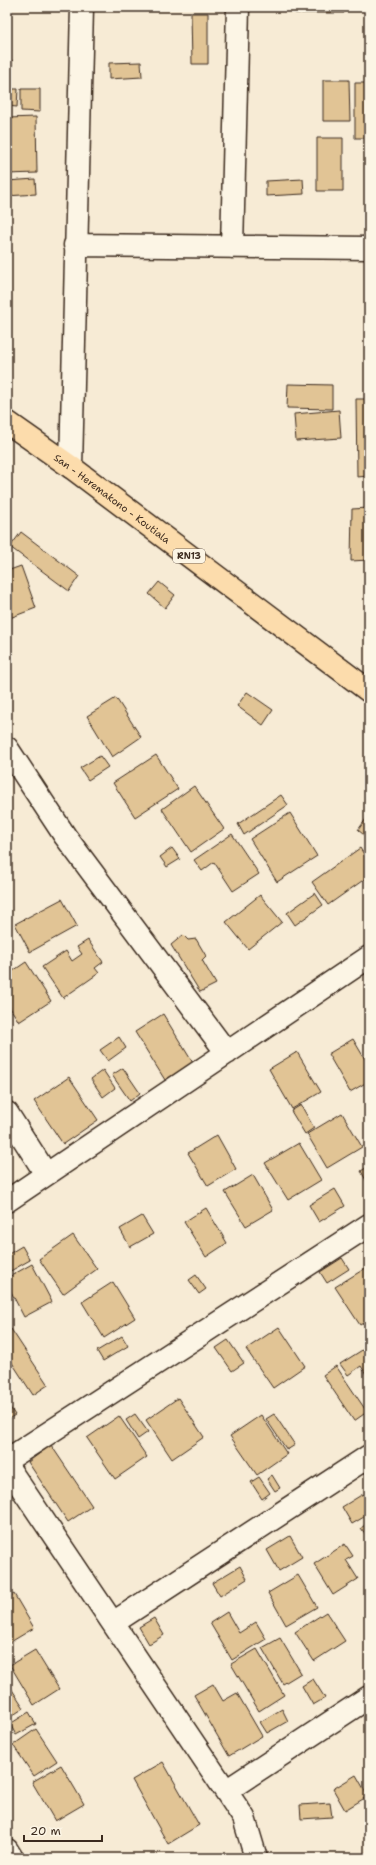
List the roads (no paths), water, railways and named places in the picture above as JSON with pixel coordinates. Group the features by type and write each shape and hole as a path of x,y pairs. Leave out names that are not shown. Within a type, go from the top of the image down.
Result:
{"main road":[{"name":"San - Heremakono - Koutiala","path":"7,422 71,467 369,691"}],"street":[{"path":"71,467 75,245 82,7"},
{"path":"232,247 238,7"},
{"path":"75,245 369,248"},
{"path":"7,748 66,836 226,1053"},
{"path":"7,1201 369,957"},
{"path":"7,1113 46,1174"},
{"path":"7,1460 369,1225"},
{"path":"113,1623 369,1456"},
{"path":"7,1466 244,1818 256,1858"},
{"path":"226,1791 369,1697"},
{"path":"7,1850 12,1858"}]}
